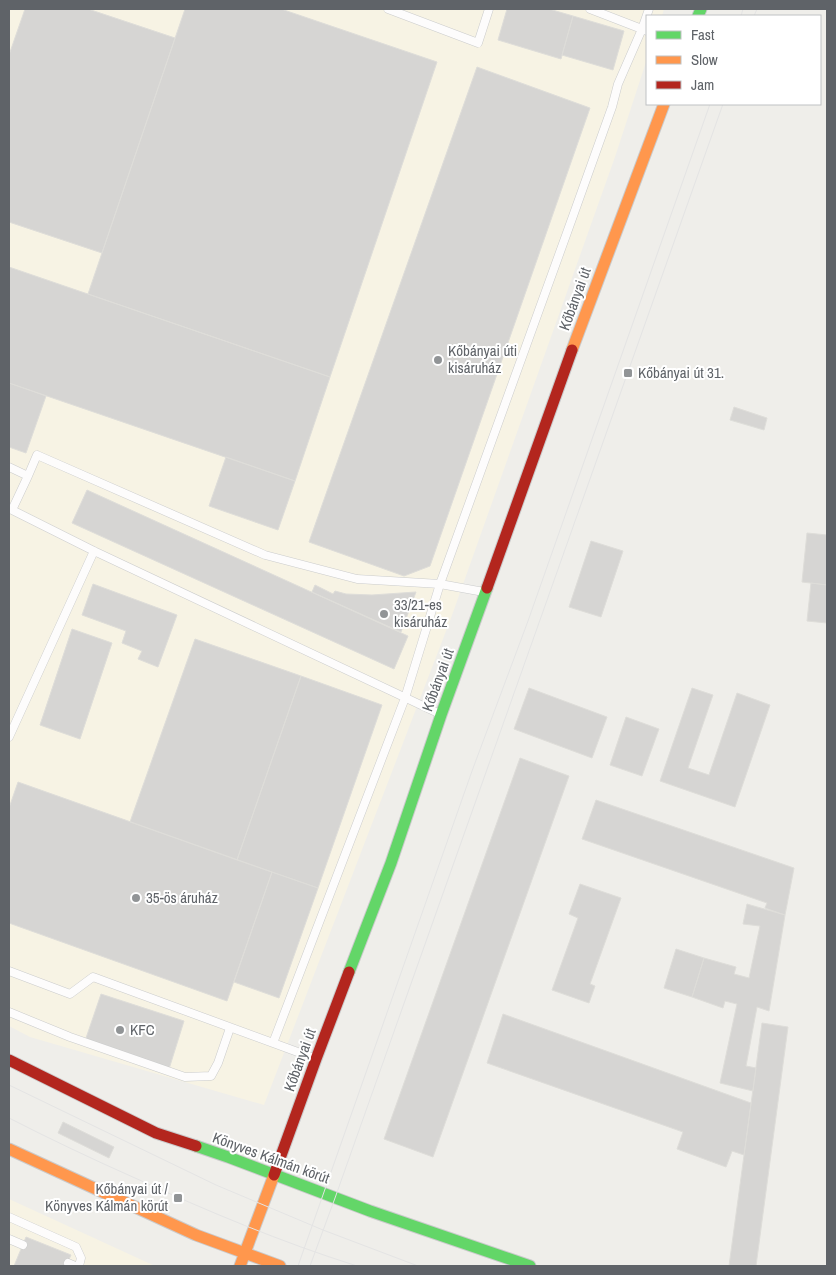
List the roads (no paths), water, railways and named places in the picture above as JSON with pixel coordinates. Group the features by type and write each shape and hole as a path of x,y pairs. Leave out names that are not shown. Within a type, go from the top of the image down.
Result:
{"main road":[{"name":"Kőbányai út","path":"240,1266 391,863 441,715 581,327 664,105"},
{"name":"Könyves Kálmán körút","path":"9,1060 156,1133 370,1211 530,1266"},
{"path":"9,1149 196,1235 280,1266"}],"lane":[{"path":"388,9 478,43 489,9"},
{"path":"272,1043 405,698 440,584 583,189 612,107 618,84 645,30 590,9"},
{"path":"441,715 94,551 12,510 37,455 265,555 357,579 440,584 486,592"},
{"path":"9,467 28,476"},
{"path":"9,737 94,551"},
{"path":"9,971 70,994 92,977 316,1059"},
{"path":"9,1012 70,1037 185,1076 211,1076 218,1063 230,1028"},
{"path":"9,1217 76,1247 81,1258 79,1266"},
{"path":"9,1239 23,1245"}],"tram line":[{"path":"741,15 743,9"},
{"path":"754,15 757,9"},
{"path":"298,1266 710,105"},
{"path":"310,1266 723,105"},
{"path":"9,1085 216,1185 323,1230 418,1266"},
{"path":"9,1118 103,1164 217,1214 300,1247 357,1266"}],"place":[{"name":"Kőbányai úti kisáruház","path":"438,360"},
{"name":"Kőbányai út 31.","path":"628,373"},
{"name":"33/21-es kisáruház","path":"384,614"},
{"name":"35-ös áruház","path":"136,898"},
{"name":"KFC","path":"120,1030"},
{"name":"Kőbányai út / Könyves Kálmán körút","path":"178,1198"}]}
